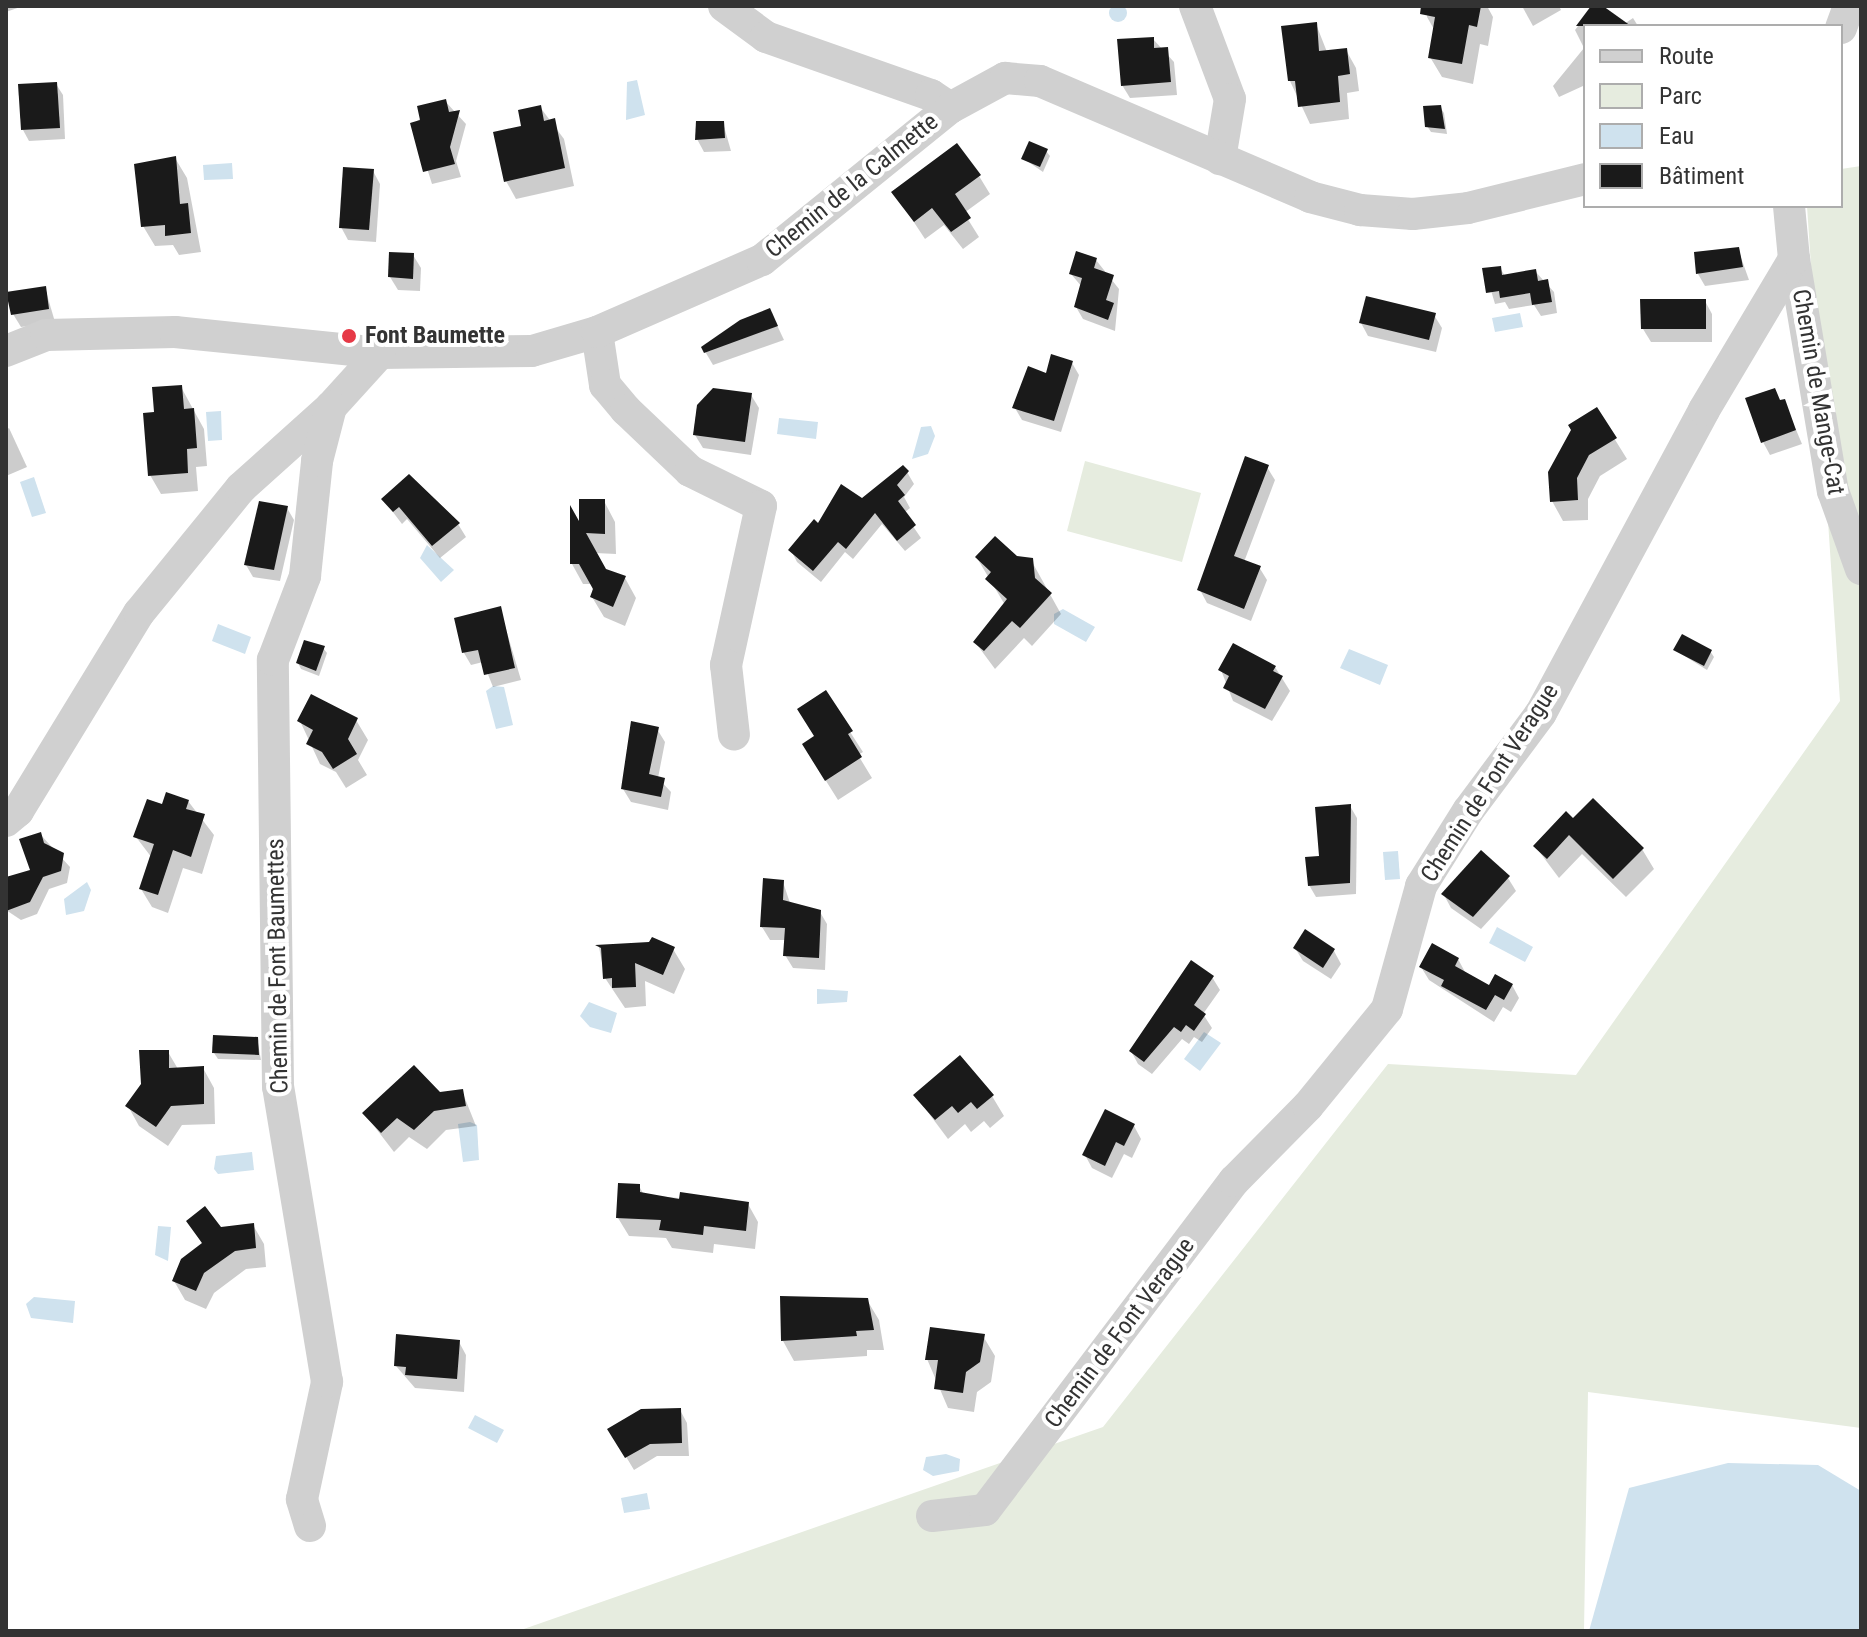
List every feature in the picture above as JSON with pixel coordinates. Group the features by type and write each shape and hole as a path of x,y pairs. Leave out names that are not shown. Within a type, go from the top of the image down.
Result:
{"street":[{"path":"724,6 766,37 931,95 950,108"},
{"path":"1195,6 1230,99 1220,159"},
{"name":"Chemin de la Calmette","path":"9,339 46,335 175,332 380,353 532,351 597,332 762,260 950,108 1005,78 1040,81 1310,197 1360,210 1413,214 1468,208 1583,179"},
{"path":"1789,208 1794,259"},
{"name":"Chemin de Mange-Cat","path":"1794,259 1833,491 1861,569"},
{"name":"Chemin de Font Verague","path":"932,1516 985,1510 1234,1181 1308,1106 1387,1009 1421,886 1468,811 1541,713 1704,410 1794,259"},
{"path":"597,332 605,385 626,410 690,471 761,506 726,665 734,735"},
{"path":"6,821 18,811 139,613 241,488 331,407 380,353"},
{"name":"Chemin de Font Baumettes","path":"310,1526 302,1499 327,1382 278,1087 273,660 305,576 317,461 331,407"}],"green space":[{"path":"1861,166 1861,1428 1588,1392 1584,1631 518,1631 1103,1427 1388,1064 1576,1075 1840,701 1807,208 1843,208 1843,169"},
{"path":"1085,461 1201,493 1182,562 1067,531"}],"water":[{"path":"1118,4 1127,13 1118,22 1109,13"},
{"path":"637,80 645,115 626,120 627,82"},
{"path":"232,163 233,179 204,180 203,165"},
{"path":"1520,313 1523,327 1495,332 1492,318"},
{"path":"221,411 222,440 208,441 206,412"},
{"path":"779,418 818,422 816,439 777,434"},
{"path":"931,426 935,436 928,454 912,459 921,427"},
{"path":"34,477 46,513 32,517 20,482"},
{"path":"427,545 454,570 441,582 420,558"},
{"path":"1063,609 1095,627 1086,642 1054,624 1054,614"},
{"path":"218,624 251,637 245,654 212,641"},
{"path":"1349,649 1388,665 1380,685 1340,668"},
{"path":"493,686 504,687 513,725 496,729 486,691"},
{"path":"1398,851 1400,879 1385,880 1383,852"},
{"path":"87,882 91,890 84,911 66,915 64,899"},
{"path":"1497,927 1533,947 1525,962 1489,943"},
{"path":"817,989 848,991 847,1002 817,1004"},
{"path":"589,1002 617,1013 611,1033 590,1027 580,1016"},
{"path":"1204,1032 1221,1043 1200,1071 1184,1059"},
{"path":"470,1122 477,1125 479,1160 463,1162 458,1124"},
{"path":"252,1152 254,1170 218,1174 214,1169 216,1156"},
{"path":"158,1226 171,1227 168,1261 155,1255"},
{"path":"34,1297 75,1301 73,1323 31,1318 26,1304"},
{"path":"475,1415 504,1430 497,1443 468,1428"},
{"path":"946,1454 960,1459 959,1471 933,1476 923,1470 926,1457"},
{"path":"1728,1463 1818,1465 1861,1491 1861,1631 1589,1631 1629,1488"},
{"path":"647,1493 650,1509 624,1513 621,1498"}],"building":[{"path":"1421,6 1481,6 1477,27 1469,25 1462,64 1428,58 1435,17 1420,14"},
{"path":"1591,6 1603,6 1628,24 1583,24 1576,26"},
{"path":"1317,22 1319,51 1347,48 1350,74 1338,76 1340,102 1298,107 1295,81 1288,81 1281,26"},
{"path":"1154,37 1154,48 1168,47 1171,82 1121,86 1117,39"},
{"path":"57,82 60,128 21,130 18,84"},
{"path":"446,99 449,112 460,110 450,147 455,164 423,172 410,123 420,120 417,106"},
{"path":"541,105 544,121 555,118 565,168 504,182 493,132 521,126 518,110"},
{"path":"1441,105 1445,129 1425,127 1423,106"},
{"path":"696,121 724,121 725,138 695,140"},
{"path":"1029,141 1048,149 1040,167 1021,159"},
{"path":"957,143 981,175 955,194 971,218 951,232 932,208 914,222 891,192"},
{"path":"176,156 180,204 188,203 191,233 165,236 165,225 141,227 134,164"},
{"path":"343,167 374,169 369,230 339,228"},
{"path":"1739,247 1743,267 1696,274 1694,252"},
{"path":"1076,251 1097,258 1094,268 1114,275 1106,300 1114,303 1108,320 1074,307 1082,278 1069,274"},
{"path":"389,252 414,253 413,279 388,277"},
{"path":"1501,266 1502,275 1536,269 1538,281 1548,279 1552,302 1532,305 1530,293 1500,298 1499,291 1486,293 1482,268"},
{"path":"46,286 49,309 11,315 6,292"},
{"path":"1366,296 1436,313 1429,340 1359,323"},
{"path":"1640,299 1706,299 1706,329 1641,329"},
{"path":"770,308 778,326 704,353 701,347 740,320"},
{"path":"1051,354 1073,361 1054,421 1012,408 1028,366 1046,373"},
{"path":"182,385 184,409 194,408 197,448 187,449 188,473 148,476 143,413 154,412 152,387"},
{"path":"713,388 752,393 745,442 693,435 697,405"},
{"path":"1775,388 1780,400 1785,399 1796,430 1761,443 1745,398"},
{"path":"1597,407 1617,438 1589,455 1577,478 1578,500 1550,502 1548,472 1571,430 1568,425"},
{"path":"1245,456 1269,465 1234,556 1261,566 1244,609 1197,590"},
{"path":"903,465 909,471 897,485 905,495 898,501 916,525 897,541 875,513 846,549 838,542 813,571 788,550 814,519 818,523 841,484 862,498"},
{"path":"409,474 460,523 432,546 399,507 393,512 381,499"},
{"path":"579,499 605,499 605,534 586,533 606,569 626,576 613,607 590,597 593,589 579,564 570,564 570,505 579,521"},
{"path":"259,501 288,506 274,570 244,565"},
{"path":"995,536 1017,556 1033,558 1035,578 1052,593 1020,628 1012,621 984,651 973,642 1007,599 985,579 991,572 975,557"},
{"path":"501,606 515,668 484,675 478,650 462,653 454,618"},
{"path":"1682,634 1712,650 1704,666 1673,650"},
{"path":"304,640 325,646 316,671 296,663"},
{"path":"1233,643 1276,666 1273,671 1283,676 1265,709 1223,688 1229,676 1218,670"},
{"path":"826,690 853,731 848,734 862,757 825,781 802,744 814,736 797,709"},
{"path":"311,694 358,718 348,739 357,754 333,769 322,752 306,744 313,730 297,721"},
{"path":"631,721 659,727 649,774 665,778 661,797 621,789"},
{"path":"166,792 189,800 186,809 205,814 191,857 173,850 158,895 139,889 154,844 133,837 147,799 162,804"},
{"path":"1593,798 1644,848 1613,879 1569,835 1547,859 1533,846 1566,811 1573,818"},
{"path":"1351,804 1350,883 1308,886 1305,857 1319,856 1315,807"},
{"path":"41,832 44,843 64,853 61,871 43,877 30,902 6,911 6,877 30,870 19,839"},
{"path":"1481,850 1510,876 1473,917 1441,894"},
{"path":"763,878 784,880 783,900 821,910 819,958 783,956 785,928 760,927"},
{"path":"1305,929 1335,949 1323,968 1293,948"},
{"path":"652,937 675,947 663,975 635,963 636,987 612,988 612,978 603,979 601,948 595,945 649,942"},
{"path":"1432,943 1459,958 1455,966 1489,985 1495,974 1513,984 1504,1000 1495,995 1486,1010 1441,986 1444,980 1419,967"},
{"path":"1191,960 1214,976 1194,1005 1206,1014 1194,1031 1186,1025 1181,1032 1174,1027 1144,1062 1129,1051"},
{"path":"213,1035 258,1037 259,1055 212,1053"},
{"path":"139,1050 169,1050 169,1068 204,1066 204,1104 171,1106 156,1127 125,1106 141,1084"},
{"path":"960,1055 994,1095 977,1109 971,1102 958,1113 952,1106 935,1120 913,1095"},
{"path":"414,1065 440,1092 463,1089 466,1106 434,1111 414,1130 397,1118 381,1133 362,1113"},
{"path":"1105,1109 1135,1124 1124,1146 1116,1142 1105,1166 1082,1155"},
{"path":"618,1183 640,1184 640,1192 679,1199 680,1192 749,1202 746,1231 704,1226 703,1235 659,1230 661,1220 616,1218"},
{"path":"205,1206 221,1227 254,1223 256,1248 235,1251 204,1273 196,1291 172,1281 181,1259 202,1243 186,1221"},
{"path":"780,1296 868,1298 874,1330 856,1331 857,1336 781,1341"},
{"path":"930,1327 985,1334 980,1362 966,1372 963,1393 934,1389 938,1360 925,1360"},
{"path":"396,1334 460,1340 457,1379 405,1375 406,1367 394,1366"},
{"path":"681,1408 682,1443 650,1444 625,1458 607,1429 641,1409"}],"place":[{"name":"Font Baumette","path":"349,336"}]}
